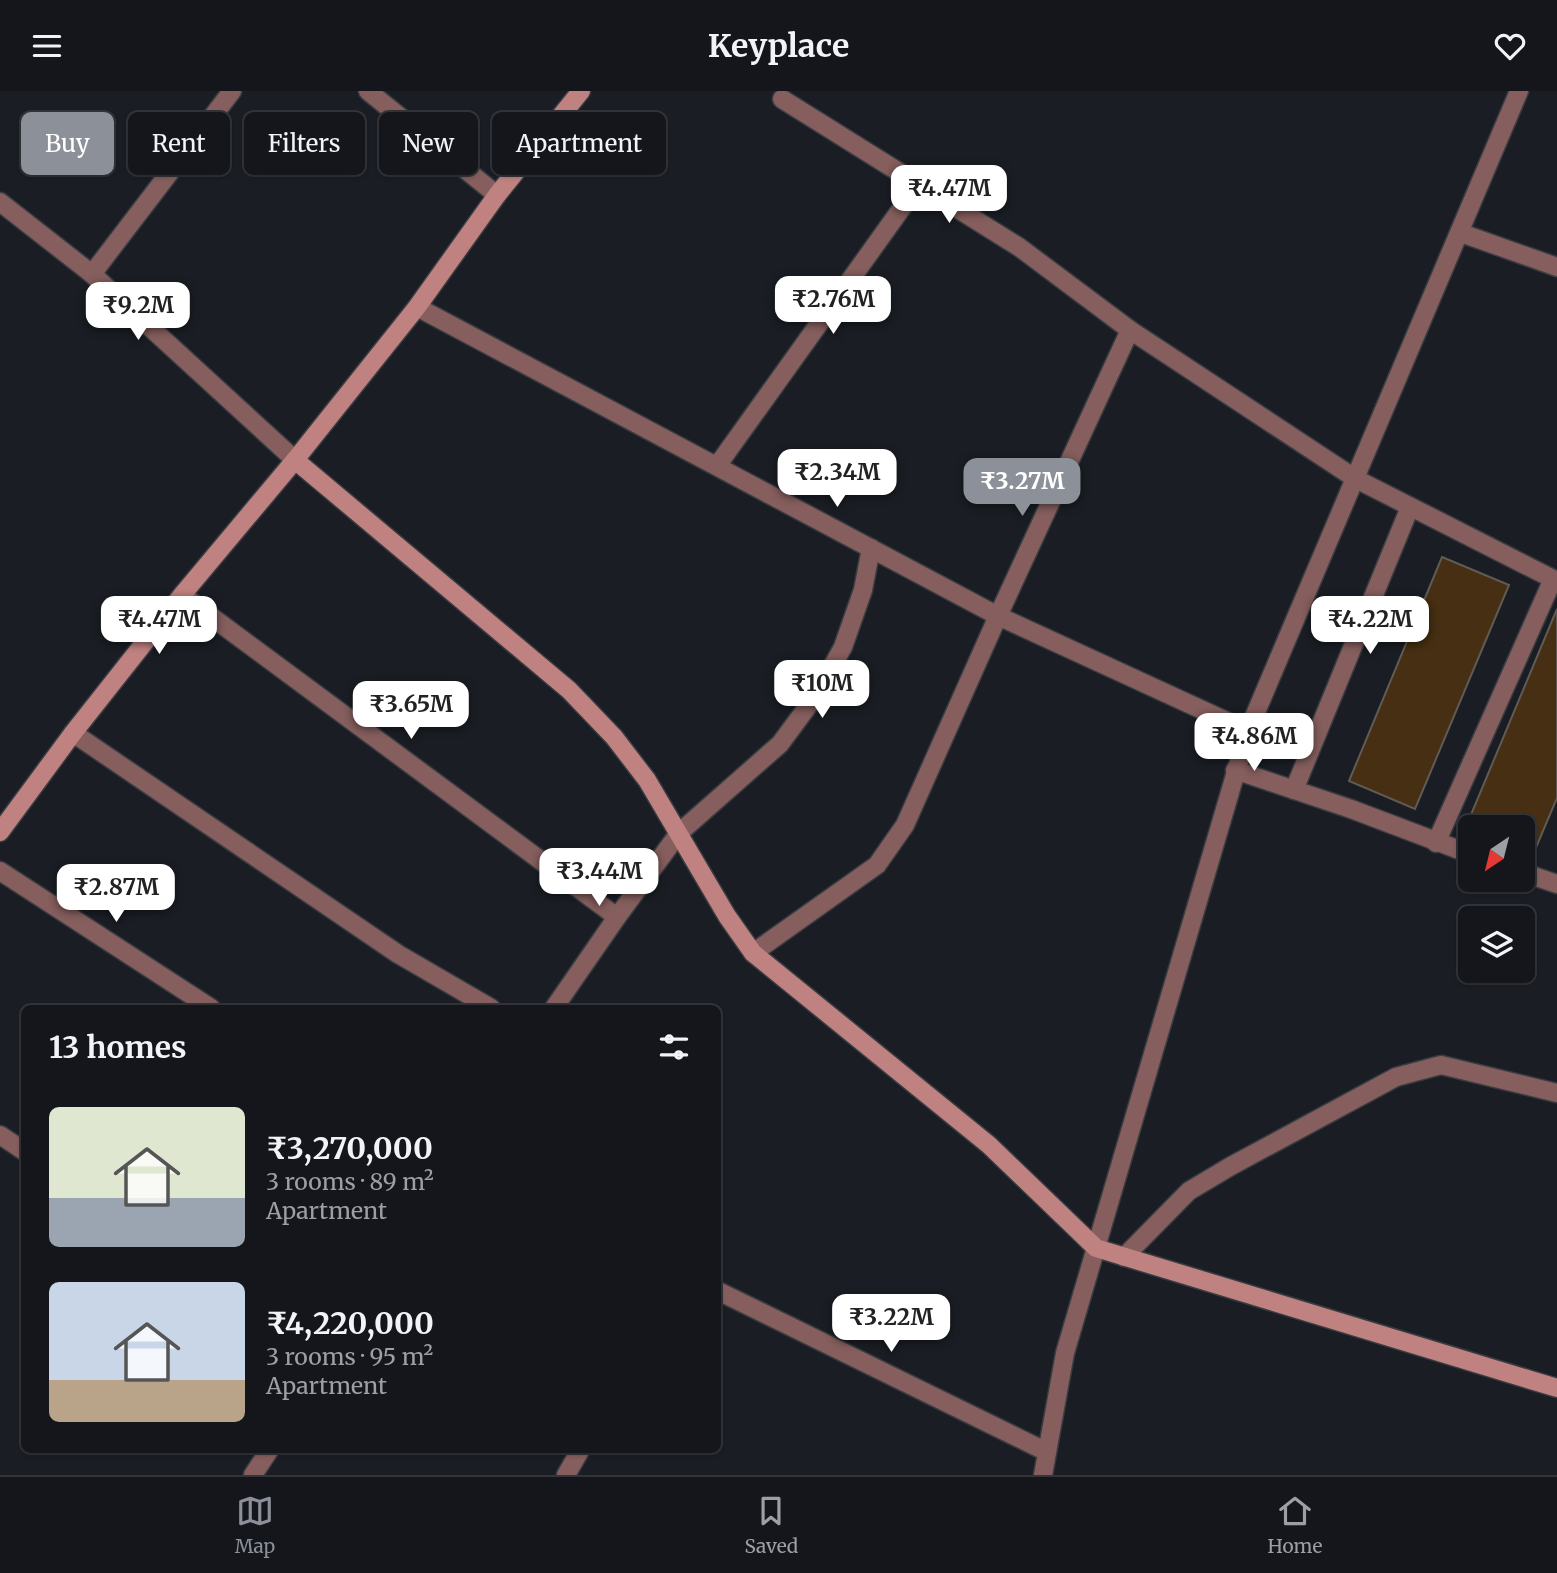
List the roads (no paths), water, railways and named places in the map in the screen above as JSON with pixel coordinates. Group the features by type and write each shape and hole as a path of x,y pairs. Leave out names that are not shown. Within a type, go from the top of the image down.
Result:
{"main road":[{"path":"0,832 73,733 182,595 295,460 417,307 497,195 581,91"},
{"path":"295,460 569,690 614,737 647,780 727,916 753,953 989,1145 1096,1248 1557,1388"}],"street":[{"path":"92,274 232,91"},
{"path":"368,91 497,195"},
{"path":"1043,1475 1065,1353 1248,731 1519,91"},
{"path":"782,99 1019,247 1130,330 1356,479 1555,580 1436,843"},
{"path":"717,466 919,184"},
{"path":"0,202 92,274 295,460"},
{"path":"1461,233 1557,267"},
{"path":"417,307 998,616 1248,731"},
{"path":"753,953 877,865 905,825 1130,330"},
{"path":"1294,790 1410,507"},
{"path":"556,1005 679,833 780,744 817,694 843,646 863,590 871,548"},
{"path":"182,595 617,917"},
{"path":"73,733 398,954 486,1005"},
{"path":"1235,771 1350,809 1458,851"},
{"path":"0,871 206,1005"},
{"path":"1535,876 1557,884"},
{"path":"1124,1257 1189,1191 1396,1077 1441,1065 1557,1093"},
{"path":"0,1135 21,1149"},
{"path":"721,1292 1047,1452"},
{"path":"253,1475 267,1453"},
{"path":"566,1475 580,1453"}]}
